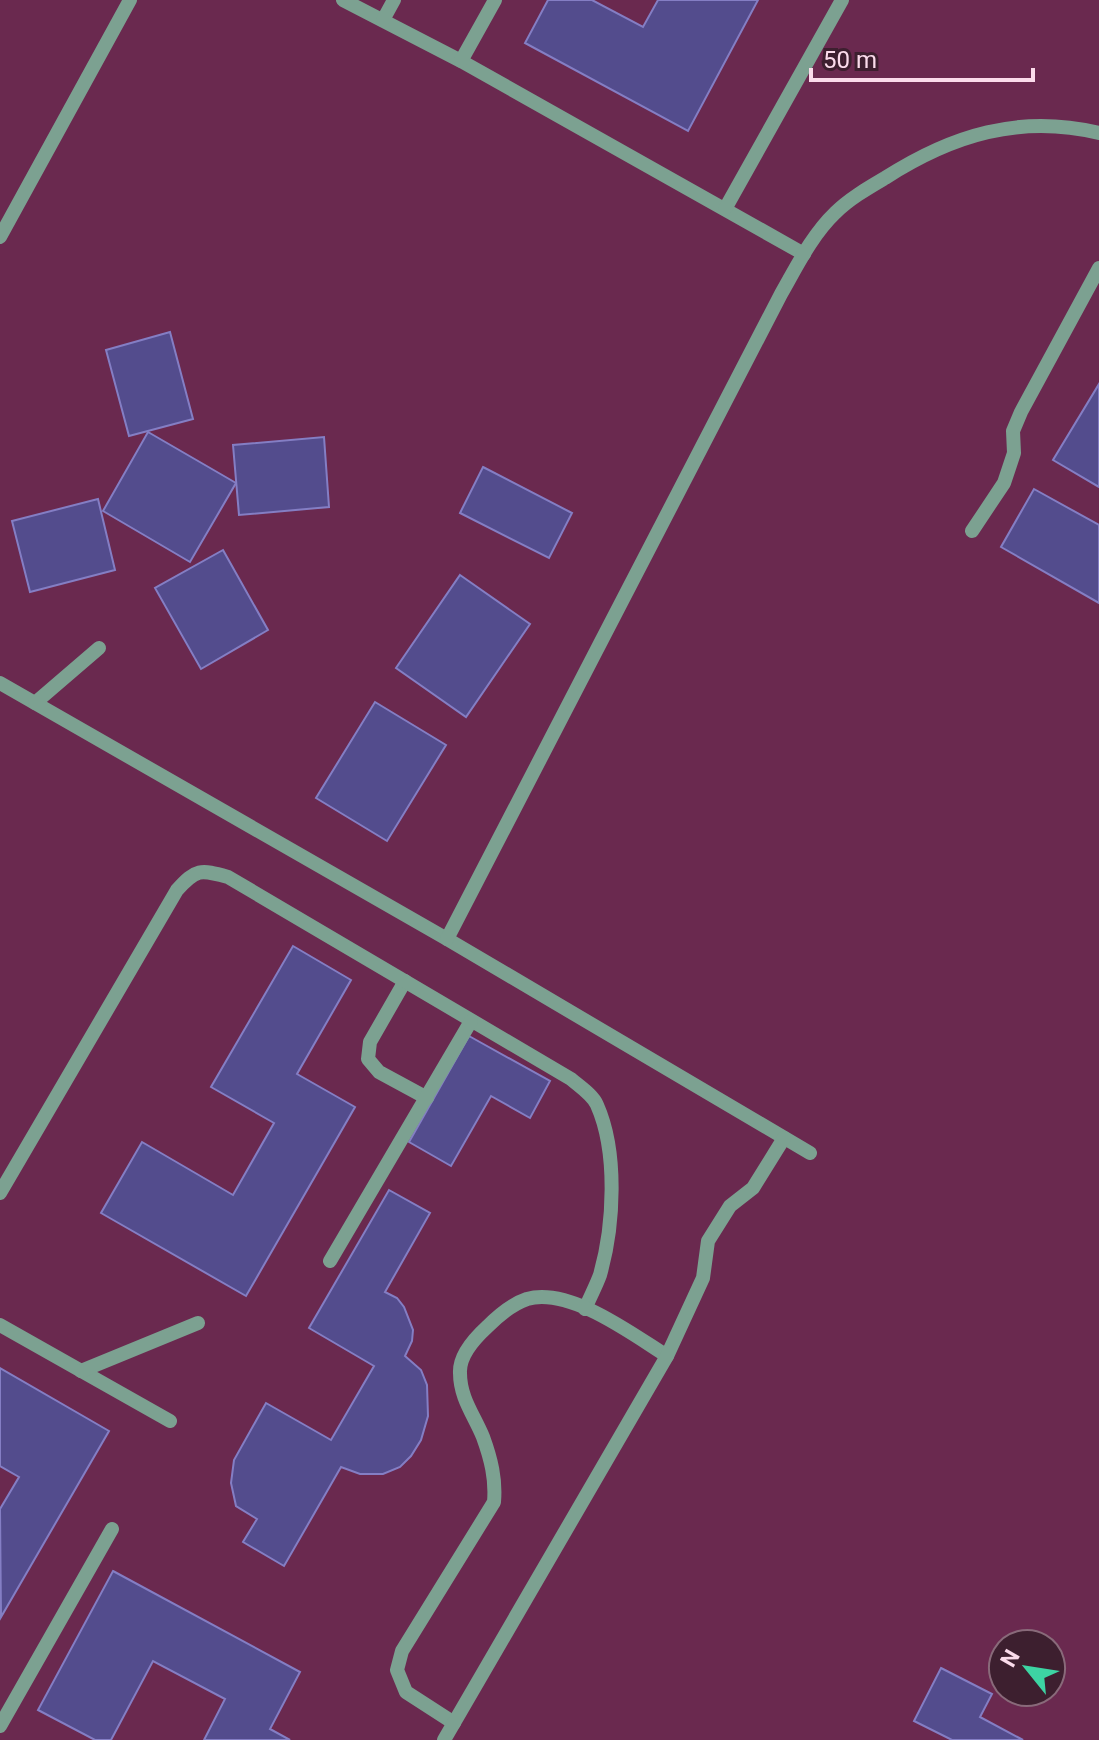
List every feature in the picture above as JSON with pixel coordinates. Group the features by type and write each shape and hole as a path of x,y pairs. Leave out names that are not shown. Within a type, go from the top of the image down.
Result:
{"street":[{"path":"0,237 130,0"},
{"path":"343,0 461,61 804,254"},
{"path":"383,20 394,0"},
{"path":"461,61 495,0"},
{"path":"725,209 842,0"},
{"path":"447,939 804,254 834,213 913,160 949,143 998,129 1045,125 1099,133"},
{"path":"972,531 1004,483 1014,453 1013,431 1021,412 1099,268"},
{"path":"35,703 99,648"},
{"path":"0,683 447,939 810,1153"},
{"path":"0,1193 177,890 191,874 206,871 228,877 571,1079 596,1102 611,1166 611,1195 608,1236 600,1275 585,1309"},
{"path":"405,981 370,1042 368,1059 379,1072 427,1098"},
{"path":"330,1261 471,1021"},
{"path":"444,1740 667,1356 703,1278 708,1241 730,1206 753,1188 784,1138"},
{"path":"454,1723 406,1692 397,1670 402,1651 494,1502 496,1480 482,1435 464,1398 459,1370 471,1342 501,1313 527,1299 556,1298 585,1309 667,1356"},
{"path":"81,1371 198,1323"},
{"path":"0,1325 170,1421"},
{"path":"0,1726 112,1529"}],"building":[{"path":"548,0 592,0 643,27 658,0 758,0 688,131 525,43"},
{"path":"170,332 193,419 129,436 106,350"},
{"path":"1099,384 1099,487 1053,460"},
{"path":"148,432 236,483 190,562 103,511"},
{"path":"324,437 329,507 239,515 233,445"},
{"path":"483,467 572,513 549,558 460,513"},
{"path":"1034,489 1099,525 1099,603 1001,547"},
{"path":"98,499 115,570 30,592 12,521"},
{"path":"223,550 268,630 201,669 155,588"},
{"path":"460,575 530,624 466,717 396,668"},
{"path":"375,702 446,745 387,841 316,798"},
{"path":"293,946 351,980 297,1074 355,1107 246,1296 101,1213 142,1142 233,1195 274,1123 211,1087"},
{"path":"469,1036 550,1081 530,1118 491,1096 451,1166 409,1142"},
{"path":"389,1190 430,1213 385,1292 397,1298 404,1307 413,1330 405,1356 421,1370 427,1385 428,1416 421,1440 400,1467 383,1474 360,1474 341,1467 284,1566 243,1542 257,1519 236,1506 231,1483 234,1460 266,1403 331,1440 374,1366 309,1328"},
{"path":"0,1368 109,1431 1,1617 0,1509 19,1477 0,1466"},
{"path":"113,1571 300,1672 270,1729 290,1740 204,1740 225,1699 153,1661 111,1740 95,1740 38,1710"},
{"path":"941,1668 987,1691 987,1704 980,1717 1023,1740 952,1740 914,1721"}]}
